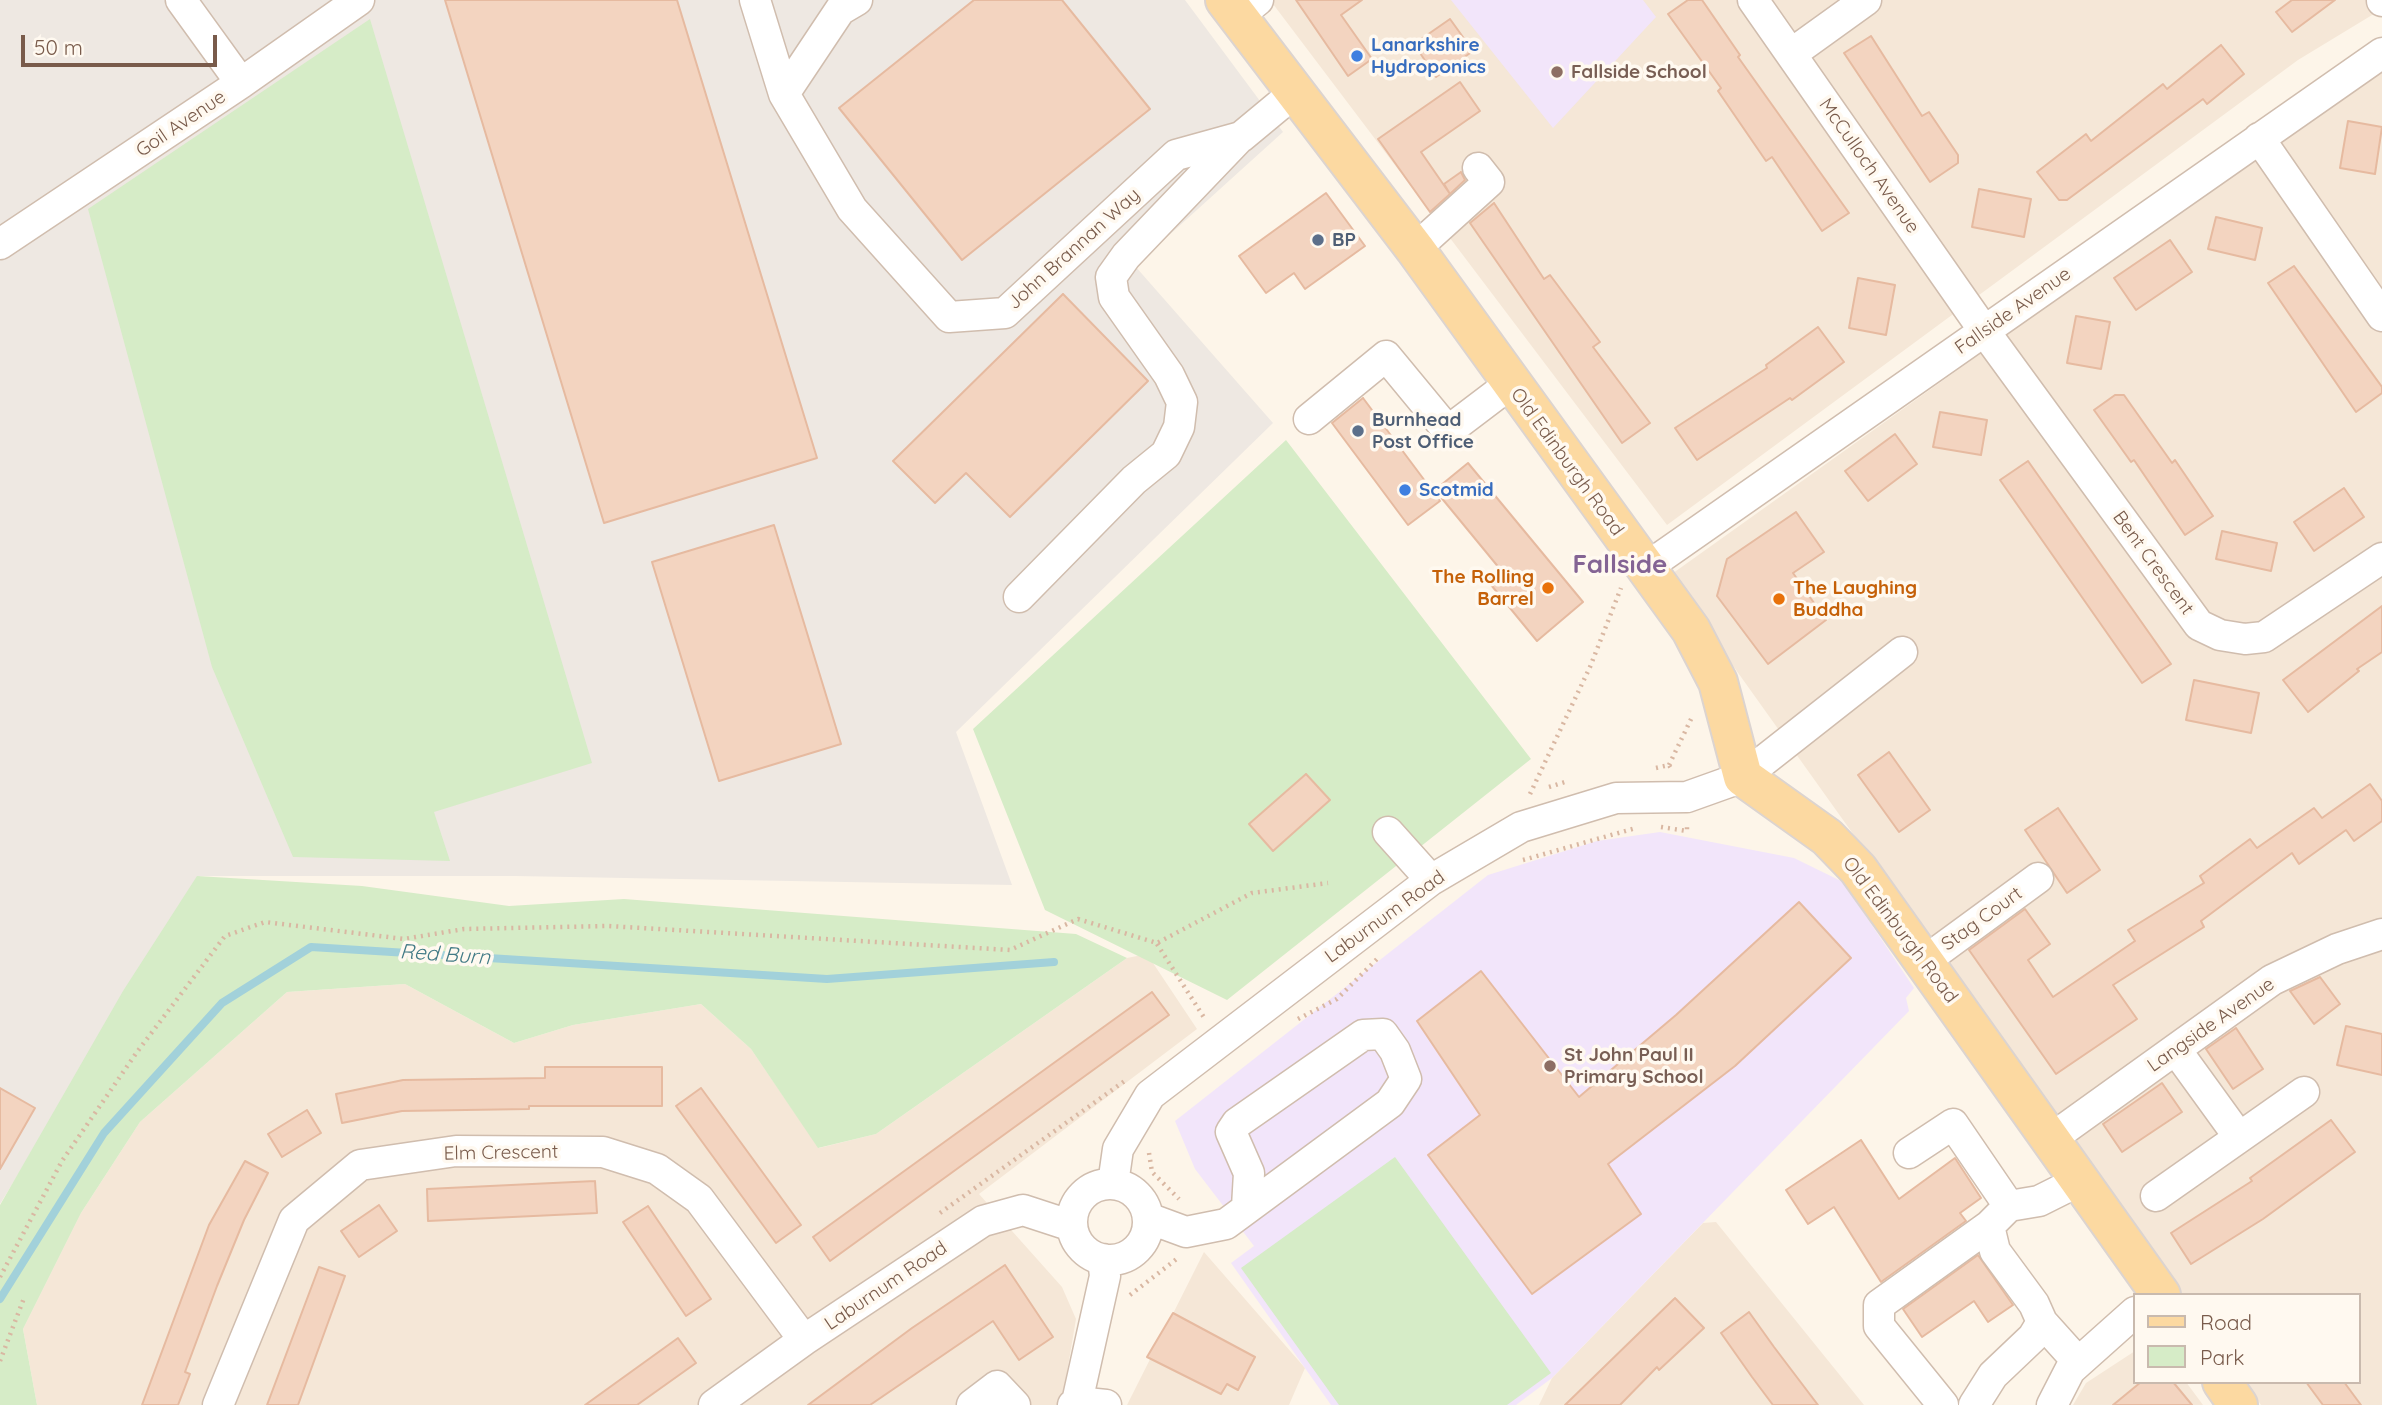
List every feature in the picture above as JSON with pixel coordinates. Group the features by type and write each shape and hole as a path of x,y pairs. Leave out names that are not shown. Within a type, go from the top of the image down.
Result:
{"main road":[{"name":"Old Edinburgh Road","path":"1240,6 1294,93 1415,249 1510,384 1637,580 1691,630 1718,682 1743,777 1827,836 1858,869 1926,960 2081,1180 2150,1293"},
{"path":"2223,1384 2238,1405"}],"street":[{"path":"181,0 242,83"},
{"name":"Goil Avenue","path":"0,244 242,83 359,0"},
{"name":"John Brannan Way","path":"755,0 784,94 852,209 948,317 1005,313 1177,155 1241,137 1294,93"},
{"path":"784,94 840,10 857,0"},
{"name":"McCulloch Avenue","path":"1753,0 1985,331"},
{"path":"1791,54 1866,0"},
{"name":"Fallside Avenue","path":"1637,580 1985,331 2382,53"},
{"path":"1019,597 1134,480 1166,454 1179,427 1182,402 1169,375 1114,297 1111,277 1126,256 1241,137"},
{"path":"2259,138 2382,316"},
{"path":"1415,249 1489,182 1478,168"},
{"name":"Bent Crescent","path":"1985,331 2200,625 2220,635 2245,639 2264,637 2382,558"},
{"path":"1309,419 1386,356 1448,431 1510,384"},
{"name":"Laburnum Road","path":"1113,1184 1118,1149 1150,1095 1431,880 1521,827 1616,798 1687,797 1743,777 1902,652"},
{"path":"1388,832 1431,880"},
{"name":"Stag Court","path":"1926,960 2038,878"},
{"name":"Langside Avenue","path":"2052,1138 2272,980 2337,949 2382,934"},
{"path":"1148,1218 1186,1232 1226,1224 1390,1103 1406,1079 1395,1051 1383,1034 1363,1035 1237,1124 1231,1132 1249,1173 1247,1207"},
{"path":"2176,1049 2239,1137"},
{"path":"2156,1196 2304,1092"},
{"path":"1909,1153 1953,1124 1999,1216 1995,1251 2034,1304 2042,1322 2078,1362"},
{"name":"Elm Crescent","path":"218,1405 294,1220 360,1165 456,1151 603,1152 657,1169 699,1199 804,1340"},
{"path":"1942,1405 1879,1326 1879,1305 1999,1216 2039,1201 2081,1180"},
{"path":"1113,1184 1133,1191 1146,1208 1148,1218 1148,1230 1136,1250 1115,1260 1103,1259 1083,1248 1072,1226 1076,1204 1083,1195 1102,1185 1113,1184"},
{"name":"Laburnum Road","path":"714,1405 804,1340 983,1221 1023,1210 1072,1226"},
{"path":"1086,1404 1095,1315 1105,1276 1103,1259"},
{"path":"2052,1405 2070,1370 2134,1314"},
{"path":"1974,1405 1993,1375 2033,1337 2042,1322"},
{"path":"972,1405 997,1386 1015,1405"}],"path":[{"path":"1530,796 1590,667 1623,580 1637,580"},
{"path":"1669,765 1695,710"},
{"path":"1644,770 1669,765"},
{"path":"1656,826 1688,831 1687,797 1669,765"},
{"path":"1518,801 1571,781"},
{"path":"1513,863 1645,825"},
{"path":"1157,943 1252,893 1328,883"},
{"path":"0,1277 62,1161 137,1052 225,936 265,922 404,939 464,929 608,926 1010,950 1078,919 1157,943 1219,1041"},
{"path":"1289,1024 1337,999 1386,951"},
{"path":"931,1219 1130,1077"},
{"path":"1095,1315 1115,1320 1133,1292 1172,1260 1198,1251 1198,1230 1187,1207 1152,1172 1148,1144"},
{"path":"0,1361 24,1298"}],"shaded area":[{"path":"0,0 1185,0 1283,132 1135,266 1273,423 956,732 1012,885 515,876 200,876 0,1204"},
{"path":"1270,0 2382,0 2382,9 2298,60 1667,525"},
{"name":"Fallside School","path":"1451,0 1643,0 1656,17 1553,128"},
{"path":"2382,67 2382,1405 2261,1405 2246,1384 2361,1384 2361,1293 2181,1293 1669,576"},
{"name":"St John Paul II Primary School","path":"1660,832 1794,858 1843,882 1914,988 1906,998 1909,1011 1552,1378 1516,1405 1331,1405 1231,1263 1254,1246 1195,1169 1175,1121 1488,875 1597,841"},
{"path":"1147,954 1197,1029 979,1194 1062,1287 1076,1319 1066,1378 1087,1405 37,1405 23,1329 81,1213 140,1122 287,992 405,984 514,1043 573,1025 701,1004 751,1049 819,1148 876,1134 1127,958"},
{"path":"1716,1222 1864,1405 1539,1405 1552,1378 1703,1223"},
{"path":"1204,1252 1305,1368 1289,1405 1127,1405"},
{"path":"2134,1352 2134,1384 2187,1384 2203,1405 2073,1405 2086,1383"}],"green space":[{"path":"370,19 592,763 434,812 450,861 293,857 212,667 88,209"},
{"path":"1286,440 1531,759 1227,1000 1045,910 973,729"},
{"path":"197,876 362,886 509,906 624,899 1076,934 1127,958 876,1134 818,1148 751,1049 701,1004 573,1025 514,1043 405,984 287,992 140,1122 81,1213 23,1329 37,1405 0,1405 0,1205 123,991"},
{"path":"1395,1157 1551,1373 1507,1405 1339,1405 1241,1268"}],"building":[{"path":"445,0 677,0 817,458 604,523"},
{"path":"974,0 1062,0 1150,109 962,260 839,108"},
{"path":"1296,0 1362,0 1341,15 1372,59 1348,76"},
{"path":"1688,0 1702,0 1740,55 1738,57 1849,213 1822,231 1772,157 1766,161 1718,91 1721,88 1668,14"},
{"path":"2292,0 2335,0 2292,32 2276,12"},
{"path":"1450,19 1473,51 1436,77 1414,44"},
{"path":"1871,36 1922,116 1929,112 1958,155 1958,163 1930,182 1844,53"},
{"path":"2221,45 2244,74 2207,104 2203,99 2067,200 2059,200 2037,172 2086,134 2091,141 2163,84 2167,89"},
{"path":"1460,82 1480,111 1421,152 1450,194 1430,212 1378,139"},
{"path":"2348,121 2382,127 2375,174 2340,168"},
{"path":"1461,172 1465,180 1450,194 1444,184"},
{"path":"1979,189 2031,199 2024,237 1972,227"},
{"path":"1326,193 1365,246 1305,289 1294,273 1266,293 1239,256"},
{"path":"1494,203 1544,279 1550,275 1600,342 1593,347 1650,423 1622,443 1470,223"},
{"path":"2216,217 2262,228 2255,260 2208,249"},
{"path":"2170,240 2192,272 2136,310 2114,278"},
{"path":"2294,266 2382,387 2382,393 2356,412 2268,283"},
{"path":"1858,278 1895,285 1886,335 1849,328"},
{"path":"1063,294 1148,381 1010,517 966,473 935,503 893,461"},
{"path":"2076,316 2110,322 2101,369 2067,363"},
{"path":"1818,327 1844,362 1792,400 1790,398 1697,460 1675,428 1767,368 1766,365"},
{"path":"2115,395 2124,395 2172,463 2175,460 2213,516 2185,535 2134,460 2131,462 2094,410"},
{"path":"1363,398 1440,501 1408,525 1332,423"},
{"path":"1940,412 1987,420 1981,455 1933,447"},
{"path":"1895,434 1917,464 1868,501 1845,471"},
{"path":"2028,461 2171,664 2142,683 2000,480"},
{"path":"1468,463 1583,602 1537,641 1487,580 1500,569 1435,490"},
{"path":"2344,488 2364,517 2314,551 2294,522"},
{"path":"1796,512 1824,552 1793,573 1826,620 1768,664 1717,596 1727,559"},
{"path":"774,525 841,744 719,781 652,562"},
{"path":"2222,531 2277,543 2271,571 2216,559"},
{"path":"2382,606 2382,652 2357,669 2359,671 2308,712 2283,680"},
{"path":"2194,680 2259,693 2251,733 2186,720"},
{"path":"1889,752 1930,810 1899,832 1858,775"},
{"path":"1306,774 1330,800 1273,851 1249,824"},
{"path":"2370,784 2382,801 2382,821 2354,841 2346,830 2299,864 2292,853 2201,921 2204,927 2113,985 2137,1019 2056,1074 1969,950 2025,909 2050,944 2028,960 2053,997 2135,941 2128,930 2204,883 2200,876 2250,839 2257,848 2314,808 2322,818"},
{"path":"2058,808 2100,870 2067,893 2025,830"},
{"path":"1799,902 1851,958 1735,1066 1608,1164 1641,1214 1532,1294 1428,1155 1480,1115 1417,1021 1481,971 1579,1097 1676,1015"},
{"path":"2320,977 2340,1004 2314,1024 2290,991"},
{"path":"1152,992 1169,1015 830,1261 813,1237"},
{"path":"2346,1026 2382,1034 2382,1075 2337,1065"},
{"path":"2236,1028 2263,1069 2233,1089 2206,1049"},
{"path":"545,1067 662,1067 662,1106 529,1106 529,1109 402,1111 342,1123 336,1094 403,1080 545,1078"},
{"path":"2162,1083 2182,1112 2122,1152 2103,1124"},
{"path":"0,1088 35,1108 0,1169"},
{"path":"701,1088 801,1225 776,1243 676,1106"},
{"path":"307,1110 321,1133 282,1157 268,1134"},
{"path":"2331,1120 2355,1152 2263,1219 2191,1264 2171,1233 2252,1181 2250,1178"},
{"path":"1861,1140 1899,1199 1955,1158 1981,1198 1960,1213 1966,1221 1881,1282 1834,1207 1808,1224 1786,1190"},
{"path":"245,1161 268,1173 244,1220 217,1286 185,1372 190,1374 178,1405 142,1405 209,1225"},
{"path":"595,1181 597,1213 428,1221 427,1189"},
{"path":"379,1205 397,1231 359,1257 341,1231"},
{"path":"648,1206 711,1299 686,1316 623,1222"},
{"path":"1978,1255 2013,1305 1988,1322 1974,1301 1922,1337 1903,1309"},
{"path":"1005,1265 1053,1337 1019,1360 993,1321 870,1405 808,1405 912,1328"},
{"path":"319,1267 345,1276 298,1405 267,1405"},
{"path":"1675,1298 1704,1328 1659,1370 1657,1367 1620,1405 1565,1405"},
{"path":"1749,1312 1818,1405 1773,1405 1752,1377 1721,1333"},
{"path":"1173,1313 1255,1357 1238,1390 1227,1384 1221,1394 1147,1357"},
{"path":"678,1338 696,1363 637,1405 585,1405"},
{"path":"2139,1384 2175,1384 2192,1405 2113,1405"},
{"path":"2307,1384 2345,1384 2361,1405 2323,1405"}],"waterway":[{"name":"Red Burn","path":"0,1299 104,1133 222,1003 311,947 827,979 1054,962"}],"place":[{"name":"Lanarkshire Hydroponics","path":"1357,56"},
{"name":"Fallside School","path":"1557,72"},
{"name":"BP","path":"1318,240"},
{"name":"Burnhead Post Office","path":"1358,431"},
{"name":"Scotmid","path":"1405,490"},
{"name":"The Rolling Barrel","path":"1548,588"},
{"name":"The Laughing Buddha","path":"1779,599"},
{"name":"St John Paul II Primary School","path":"1550,1066"}],"district":[{"name":"Fallside","path":"1620,565"}]}
